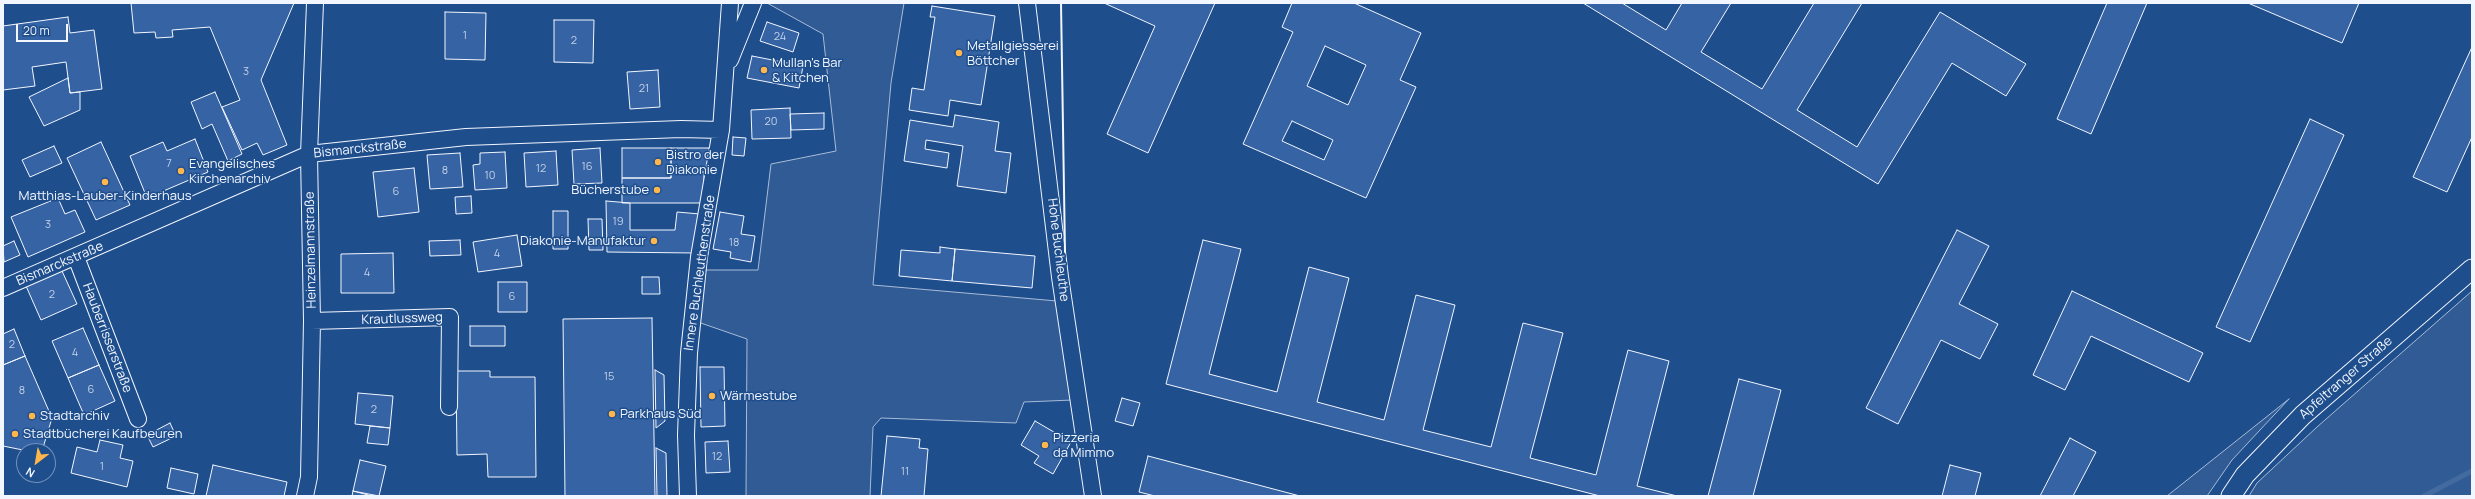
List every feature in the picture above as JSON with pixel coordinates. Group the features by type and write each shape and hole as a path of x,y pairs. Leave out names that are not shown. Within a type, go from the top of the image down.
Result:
{"street":[{"name":"Heinzelmannstraße","path":"305,496 309,477 312,321 309,154 316,3"},
{"name":"Innere Buchleuthenstraße","path":"688,496 686,435 689,345 699,257 721,130 730,3"},
{"name":"Innere Buchleuthenstraße","path":"724,74 753,3"},
{"name":"Hohe Buchleuthe","path":"1027,3 1060,277 1093,496"},
{"name":"Bismarckstraße","path":"3,288 309,154 466,137 681,129 721,130"},
{"name":"Hauberrisserstraße","path":"76,257 138,419"},
{"name":"Apfeltranger Straße","path":"2231,496 2245,475 2303,415 2472,269"},
{"name":"Krautlussweg","path":"312,321 450,317 448,407"}],"shaded area":[{"path":"767,3 904,3 891,83 873,285 1057,301 1073,400 1024,402 1016,423 881,418 873,427 870,496 746,496 747,339 695,321 703,270 758,270 771,164 836,151 823,34"},
{"path":"2472,291 2472,496 2249,496 2257,483 2317,427"},
{"path":"2289,399 2232,460 2207,496 2167,496"}],"building":[{"path":"131,3 294,3 261,80 287,145 263,155 257,143 242,150 222,107 240,100 210,27 172,30 173,37 156,38 155,32 134,33"},
{"path":"1104,3 1215,3 1148,153 1107,134 1155,26"},
{"path":"1292,3 1354,3 1421,33 1400,80 1416,87 1366,198 1243,144 1293,32 1282,27","holes":["1325,46 1366,65 1348,105 1307,86","1292,121 1333,140 1324,160 1282,141"]},
{"path":"1583,3 1622,3 1666,30 1682,3 1731,3 1701,52 1762,89 1814,3 1862,3 1797,110 1857,147 1940,12 2026,64 2006,96 1952,63 1878,184"},
{"path":"2107,3 2147,3 2091,134 2057,119"},
{"path":"2248,3 2359,3 2342,43"},
{"name":"Metallgiesserei Böttcher","path":"932,6 995,16 981,105 950,100 948,116 909,110 912,88 924,90 935,17 930,17"},
{"path":"445,12 486,13 485,60 445,59"},
{"path":"68,17 70,33 94,30 102,89 70,93 66,62 32,67 35,86 3,90 3,26"},
{"path":"554,20 594,20 593,63 554,62"},
{"path":"767,22 799,33 793,52 760,41"},
{"path":"2472,47 2472,137 2447,192 2413,177"},
{"path":"752,56 803,66 799,88 747,78"},
{"path":"658,70 660,107 630,109 627,72"},
{"path":"68,78 70,93 80,92 80,110 44,126 29,97"},
{"path":"215,92 242,154 228,161 212,124 202,129 191,102"},
{"path":"790,108 791,138 752,139 751,110"},
{"path":"824,113 824,129 791,130 790,114"},
{"path":"955,115 999,122 995,151 1011,153 1006,193 957,186 963,146 926,140 925,149 949,153 947,168 904,161 910,120 953,127"},
{"path":"2310,119 2344,135 2250,342 2216,327"},
{"path":"733,137 746,138 744,156 732,155"},
{"path":"195,139 208,172 147,198 130,156 163,142 167,151"},
{"path":"101,142 130,205 96,220 67,158"},
{"path":"54,146 62,163 30,177 22,160"},
{"path":"600,148 602,183 574,184 572,150"},
{"path":"622,148 671,148 671,178 622,178"},
{"path":"671,148 709,148 709,172 671,172"},
{"path":"556,151 558,185 526,187 524,153"},
{"path":"505,152 507,188 475,190 473,165 480,164 480,153"},
{"path":"460,153 463,187 430,189 427,155"},
{"path":"414,168 419,212 378,217 373,172"},
{"path":"671,172 704,172 704,203 622,203 622,178 671,178"},
{"path":"471,196 472,213 456,214 455,197"},
{"path":"58,198 65,214 75,210 85,232 28,257 11,217"},
{"path":"606,201 630,203 630,230 675,230 677,212 700,214 695,253 607,252"},
{"path":"553,211 568,211 568,249 553,249"},
{"path":"720,212 744,216 741,234 755,236 751,262 730,258 731,252 713,249"},
{"path":"588,219 602,219 603,250 589,250"},
{"path":"1957,230 1989,246 1959,304 1998,324 1980,359 1941,340 1898,424 1866,408"},
{"path":"517,235 522,266 478,272 473,242"},
{"path":"460,240 461,255 430,256 429,241"},
{"path":"1203,240 1241,249 1209,374 1277,392 1309,267 1349,278 1317,402 1384,420 1416,295 1455,305 1423,430 1491,447 1523,323 1563,333 1530,458 1596,475 1628,350 1669,361 1637,486 1677,496 1600,496 1166,384"},
{"path":"14,241 20,255 4,262 3,246"},
{"path":"940,247 955,249 952,281 899,276 901,250 940,253"},
{"path":"955,249 1035,256 1032,288 952,281"},
{"path":"393,253 394,293 341,293 341,254"},
{"path":"62,271 77,304 41,320 26,286"},
{"path":"642,277 659,277 660,294 642,294"},
{"path":"498,282 527,282 527,312 498,312"},
{"path":"2072,291 2203,353 2189,382 2091,336 2065,390 2033,375"},
{"path":"652,318 655,496 565,496 563,319"},
{"path":"470,326 505,326 505,346 470,346"},
{"path":"83,328 99,365 68,378 52,341"},
{"path":"14,329 25,356 3,365 3,334"},
{"path":"25,356 52,418 44,443 16,443 16,449 3,446 3,365"},
{"path":"99,365 115,401 84,415 68,378"},
{"name":"Wärmestube","path":"700,367 724,367 725,426 701,427"},
{"path":"655,370 664,375 665,421 656,428"},
{"path":"456,371 490,371 490,377 535,377 536,477 488,477 487,454 457,455"},
{"path":"1739,379 1781,390 1753,496 1708,496"},
{"path":"358,393 393,396 390,428 355,424"},
{"path":"1122,398 1140,403 1133,426 1115,421"},
{"path":"1035,421 1071,442 1053,474 1034,463 1039,456 1021,445"},
{"path":"170,423 176,436 153,447 147,435"},
{"path":"370,426 390,428 388,445 367,443"},
{"path":"887,436 920,439 919,448 928,449 924,496 881,496"},
{"path":"2070,438 2096,452 2073,496 2040,496"},
{"path":"100,440 123,445 120,458 133,461 127,487 71,473 77,447 97,452"},
{"path":"728,441 730,472 706,473 705,442"},
{"path":"656,448 666,453 667,496 657,496"},
{"path":"1148,456 1300,496 1155,496 1139,492"},
{"path":"360,460 386,466 379,496 353,491"},
{"path":"213,465 287,482 284,496 206,496"},
{"path":"1950,465 1981,473 1975,496 1942,496"},
{"path":"171,468 198,474 194,494 167,488"},
{"path":"353,491 372,496 352,496"}],"waterway":[{"path":"2424,496 2472,471"}],"wall":[{"path":"1061,3 1065,252"}],"place":[{"name":"Metallgiesserei Böttcher","path":"959,53"},
{"name":"Mullan's Bar & Kitchen","path":"764,70"},
{"name":"Bistro der Diakonie","path":"658,162"},
{"name":"Evangelisches Kirchenarchiv","path":"181,171"},
{"name":"Matthias-Lauber-Kinderhaus","path":"105,182"},
{"name":"Bücherstube","path":"657,190"},
{"name":"Diakonie-Manufaktur","path":"654,241"},
{"name":"Wärmestube","path":"712,396"},
{"name":"Parkhaus Süd","path":"612,414"},
{"name":"Stadtarchiv","path":"32,416"},
{"name":"Stadtbücherei Kaufbeuren","path":"15,434"},
{"name":"Pizzeria da Mimmo","path":"1045,445"}]}
